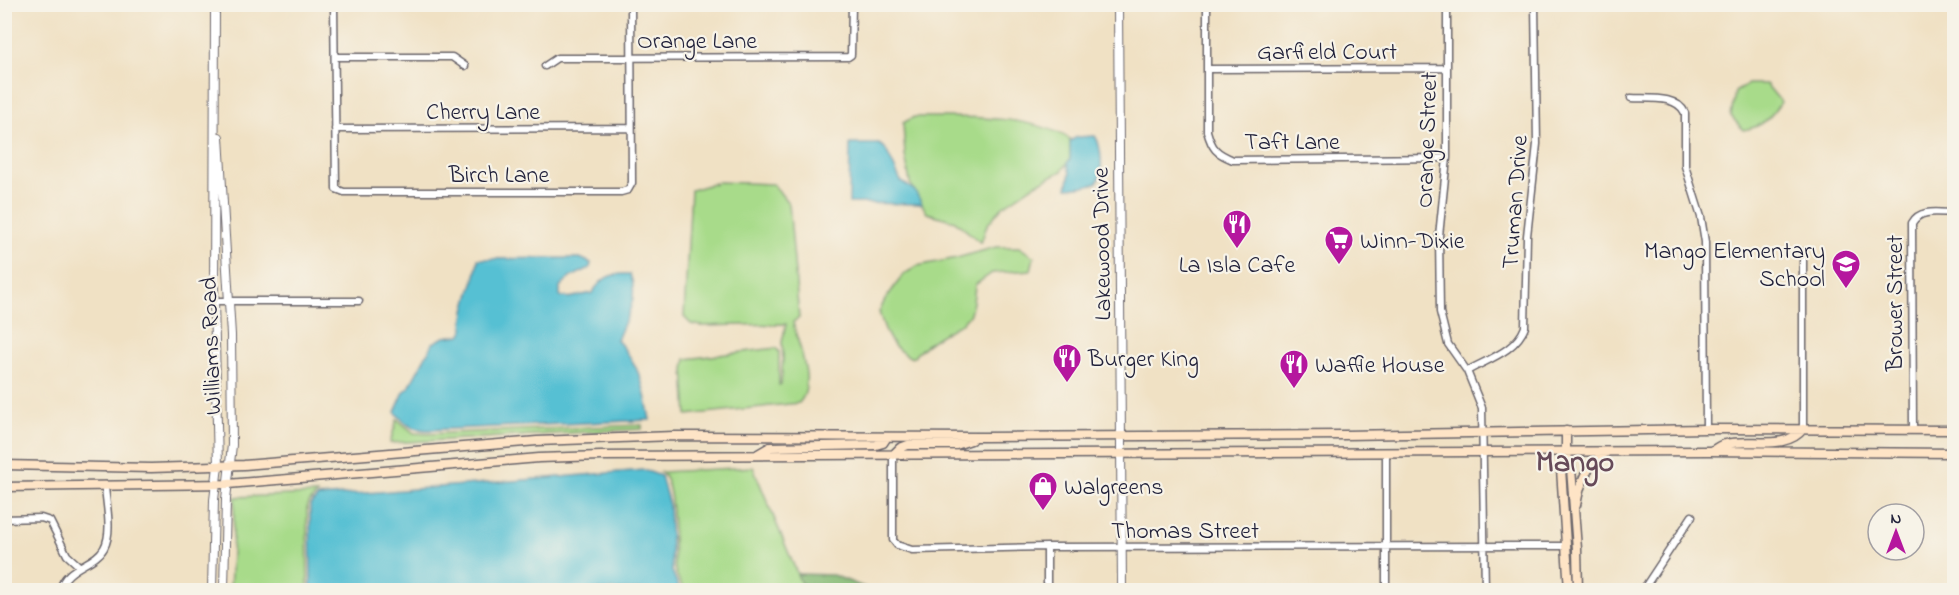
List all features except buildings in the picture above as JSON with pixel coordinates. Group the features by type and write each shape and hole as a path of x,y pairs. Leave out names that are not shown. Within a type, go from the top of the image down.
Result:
{"main road":[{"path":"4,465 131,468 218,466 547,441 674,436 983,437 1706,429 1954,430"},
{"path":"1709,451 1725,444 1781,441 1797,437 1803,429"},
{"path":"1566,431 1566,451 1561,470 1569,591"},
{"path":"755,455 770,447 876,445 883,443 887,437"},
{"path":"893,455 900,448 908,445 956,445 983,437"},
{"path":"4,487 228,484 539,458 674,455 1122,455 1566,451 1954,453"},
{"path":"1566,451 1571,468 1575,514 1578,591"},
{"path":"1575,514 1579,485 1587,470 1599,456 1607,452"}],"street":[{"name":"Williams Road","path":"212,591 215,484 218,466 214,301 215,4"},
{"path":"334,4 335,129"},
{"path":"631,4 631,128"},
{"name":"Orange Lane","path":"545,66 557,58 848,57 851,55 852,4"},
{"name":"Lakewood Drive","path":"1118,4 1122,591"},
{"name":"Taft Lane","path":"1207,4 1207,130 1210,143 1218,154 1233,160 1447,158"},
{"name":"Orange Street","path":"1447,4 1447,158 1439,236 1440,312 1448,344 1467,371 1482,408 1485,591"},
{"name":"Truman Drive","path":"1467,371 1512,346 1521,337 1525,327 1527,236 1537,144 1535,4"},
{"path":"335,57 452,57 465,66"},
{"name":"Garfield Court","path":"1207,69 1447,68"},
{"path":"1631,98 1674,101 1682,106 1685,113 1685,166 1701,217 1705,242 1706,429"},
{"name":"Williams Road","path":"215,100 221,159 231,335 231,465 228,484 224,591"},
{"name":"Cherry Lane","path":"335,129 631,128"},
{"name":"Birch Lane","path":"335,129 336,189 344,192 621,192 628,190 632,183 631,128"},
{"name":"Brower Street","path":"1913,429 1912,223 1915,217 1924,213 1954,213"},
{"path":"1803,252 1803,429"},
{"path":"214,301 359,301"},
{"path":"1386,453 1386,591"},
{"name":"Thomas Street","path":"893,455 893,540 897,545 912,550 1565,546"},
{"path":"60,591 66,579 79,566 103,550 108,535 105,486"},
{"path":"1643,591 1692,516"},
{"path":"4,519 41,518 50,521 67,555 79,566"},
{"path":"1047,548 1047,591"}],"green space":[{"path":"1748,84 1766,84 1781,102 1765,121 1756,127 1743,130 1731,116 1735,92"},
{"path":"914,117 994,119 1035,125 1070,139 1070,159 1062,171 1036,184 1002,207 987,225 981,243 955,221 927,213 910,183 903,123"},
{"path":"718,182 773,184 789,204 799,318 793,322 806,375 804,395 799,403 687,415 684,369 686,359 776,348 779,352 779,385 781,384 782,342 786,324 701,326 691,324 684,317 691,190"},
{"path":"996,247 1019,247 1034,257 1031,270 992,273 975,285 971,312 964,321 933,340 912,358 899,350 887,334 879,312 903,275 917,266"},
{"path":"397,419 414,433 428,434 642,425 642,429 390,443"},
{"path":"753,467 804,590 684,590 675,569 669,489 660,472"},
{"path":"317,494 307,505 308,590 230,590 235,497"},
{"path":"797,574 833,575 871,590 804,590"}],"water":[{"path":"1095,136 1101,160 1099,179 1094,184 1067,188 1070,173 1067,163 1070,159 1070,141 1077,137"},
{"path":"850,144 879,144 885,148 901,181 915,191 922,204 849,203"},
{"path":"580,258 591,263 590,268 569,278 560,287 560,296 568,298 592,293 608,277 630,274 633,283 633,299 617,340 636,368 646,397 650,420 428,430 409,426 395,412 433,343 444,337 461,335 463,332 463,322 478,259"},
{"path":"644,470 661,476 669,505 672,571 680,590 311,590 310,505 318,497"}],"place":[{"name":"La Isla Cafe","path":"1237,250"},
{"name":"Winn-Dixie","path":"1339,266"},
{"name":"Mango Elementary School","path":"1846,290"},
{"name":"Burger King","path":"1067,384"},
{"name":"Waffle House","path":"1294,390"},
{"name":"Walgreens","path":"1043,512"}],"district":[{"name":"Mango","path":"1575,461"}]}
